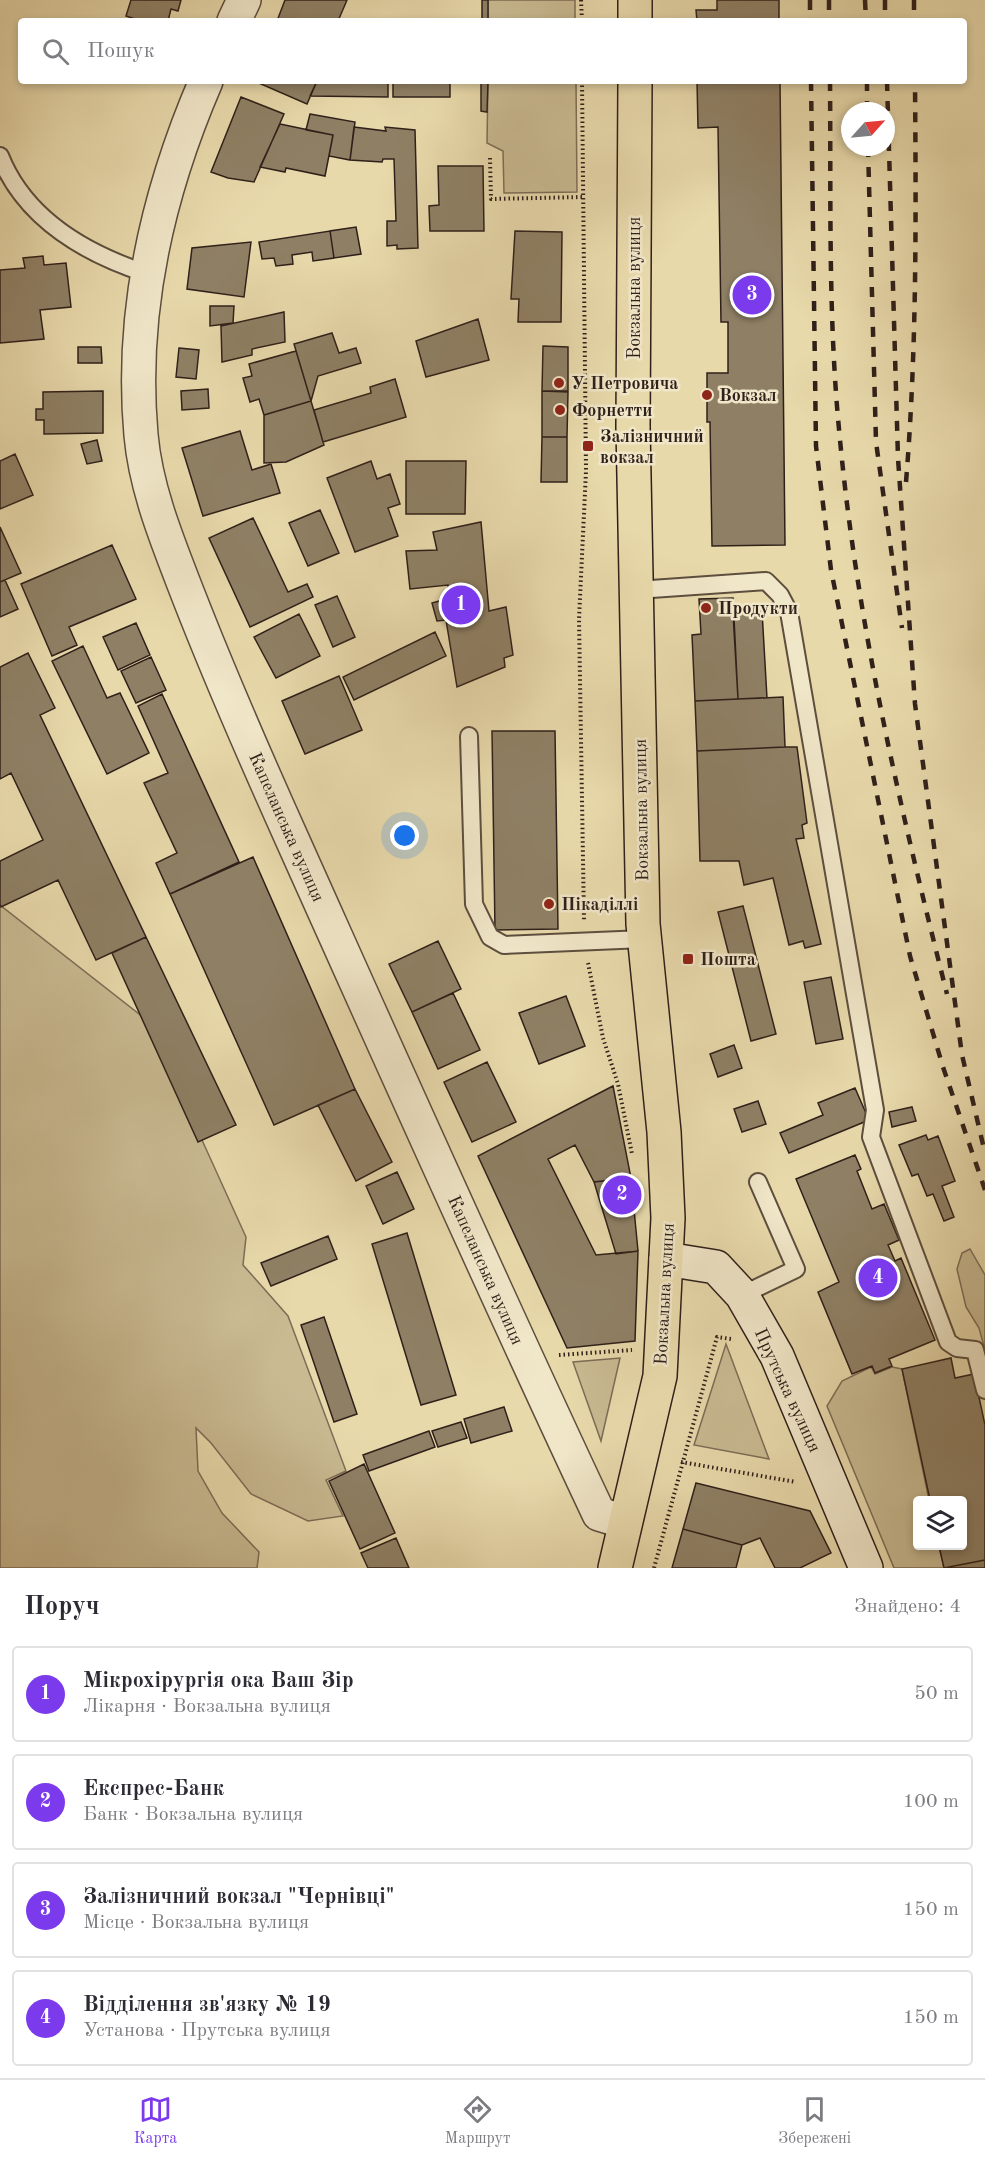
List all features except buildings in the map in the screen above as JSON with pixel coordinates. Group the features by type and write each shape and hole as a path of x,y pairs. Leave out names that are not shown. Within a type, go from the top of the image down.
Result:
{"main road":[{"path":"635,0 635,18"},
{"name":"Вокзальна вулиця","path":"615,1568 660,1376 668,1218 664,1132 644,939 633,426 635,84"}],"street":[{"path":"235,18 244,0"},
{"name":"Капеланська вулиця","path":"205,84 172,171 148,274 139,354 141,436 147,477 167,542 230,701 524,1355 599,1514 626,1522"},
{"name":"Прутська вулиця","path":"666,1259 716,1267 742,1295 777,1356 866,1568"}],"lane":[{"path":"0,156 14,185 27,202 46,220 95,254 148,274"},
{"path":"637,590 766,581 780,595 789,612 875,1110 871,1137 948,1342 957,1348 975,1350 985,1390"},
{"path":"469,736 474,904 490,937 504,945 644,939"},
{"path":"742,1295 796,1269 758,1182"}],"path":[{"path":"581,0 582,18"},
{"path":"582,84 586,471 579,619 584,941 603,1038 618,1084 632,1159"},
{"path":"490,158 491,199 584,197"},
{"path":"654,1568 681,1462 717,1337 726,1336 733,1340"},
{"path":"570,1355 639,1350"},
{"path":"681,1462 806,1484"}],"shaded area":[{"path":"488,0 575,0 575,18 488,18"},
{"path":"488,84 576,84 577,192 504,193 503,151 487,143"},
{"path":"0,905 148,1021 246,1237 243,1265 288,1316 346,1471 326,1480 343,1516 308,1521 251,1494 211,1443 196,1428 198,1471 222,1513 259,1552 257,1568 0,1568"},
{"path":"970,1249 985,1275 985,1350 979,1328 966,1307 957,1269 962,1253"},
{"path":"726,1344 769,1459 694,1445"},
{"path":"620,1358 601,1441 573,1362"},
{"path":"871,1367 875,1374 892,1367 902,1369 928,1496 913,1496 913,1550 940,1550 944,1568 894,1568 827,1406 842,1381"}],"railway":[{"path":"810,0 810,18"},
{"path":"829,0 829,18"},
{"path":"865,0 866,18"},
{"path":"885,0 885,18"},
{"path":"914,0 914,18"},
{"path":"811,84 816,446 831,570 910,956 943,1067 985,1190"},
{"path":"830,84 831,255 835,386 856,572 897,784 947,994"},
{"path":"867,84 867,102"},
{"path":"887,84 898,458 915,704 962,1055 985,1153"},
{"path":"906,482 914,332 915,84"},
{"path":"868,156 876,442 902,628"}],"place":[{"name":"Залізничний вокзал \"Чернівці\"","path":"752,295"},
{"name":"У Петровича","path":"559,383"},
{"name":"Вокзал","path":"707,395"},
{"name":"Форнетти","path":"560,410"},
{"name":"Залізничний вокзал","path":"588,446"},
{"name":"Мікрохірургія ока Ваш Зір","path":"461,605"},
{"name":"Продукти","path":"706,608"},
{"name":"Пікаділлі","path":"549,904"},
{"name":"Пошта","path":"688,959"},
{"name":"Eкспрес-Банк","path":"622,1195"},
{"name":"Відділення зв'язку № 19","path":"878,1278"}]}
